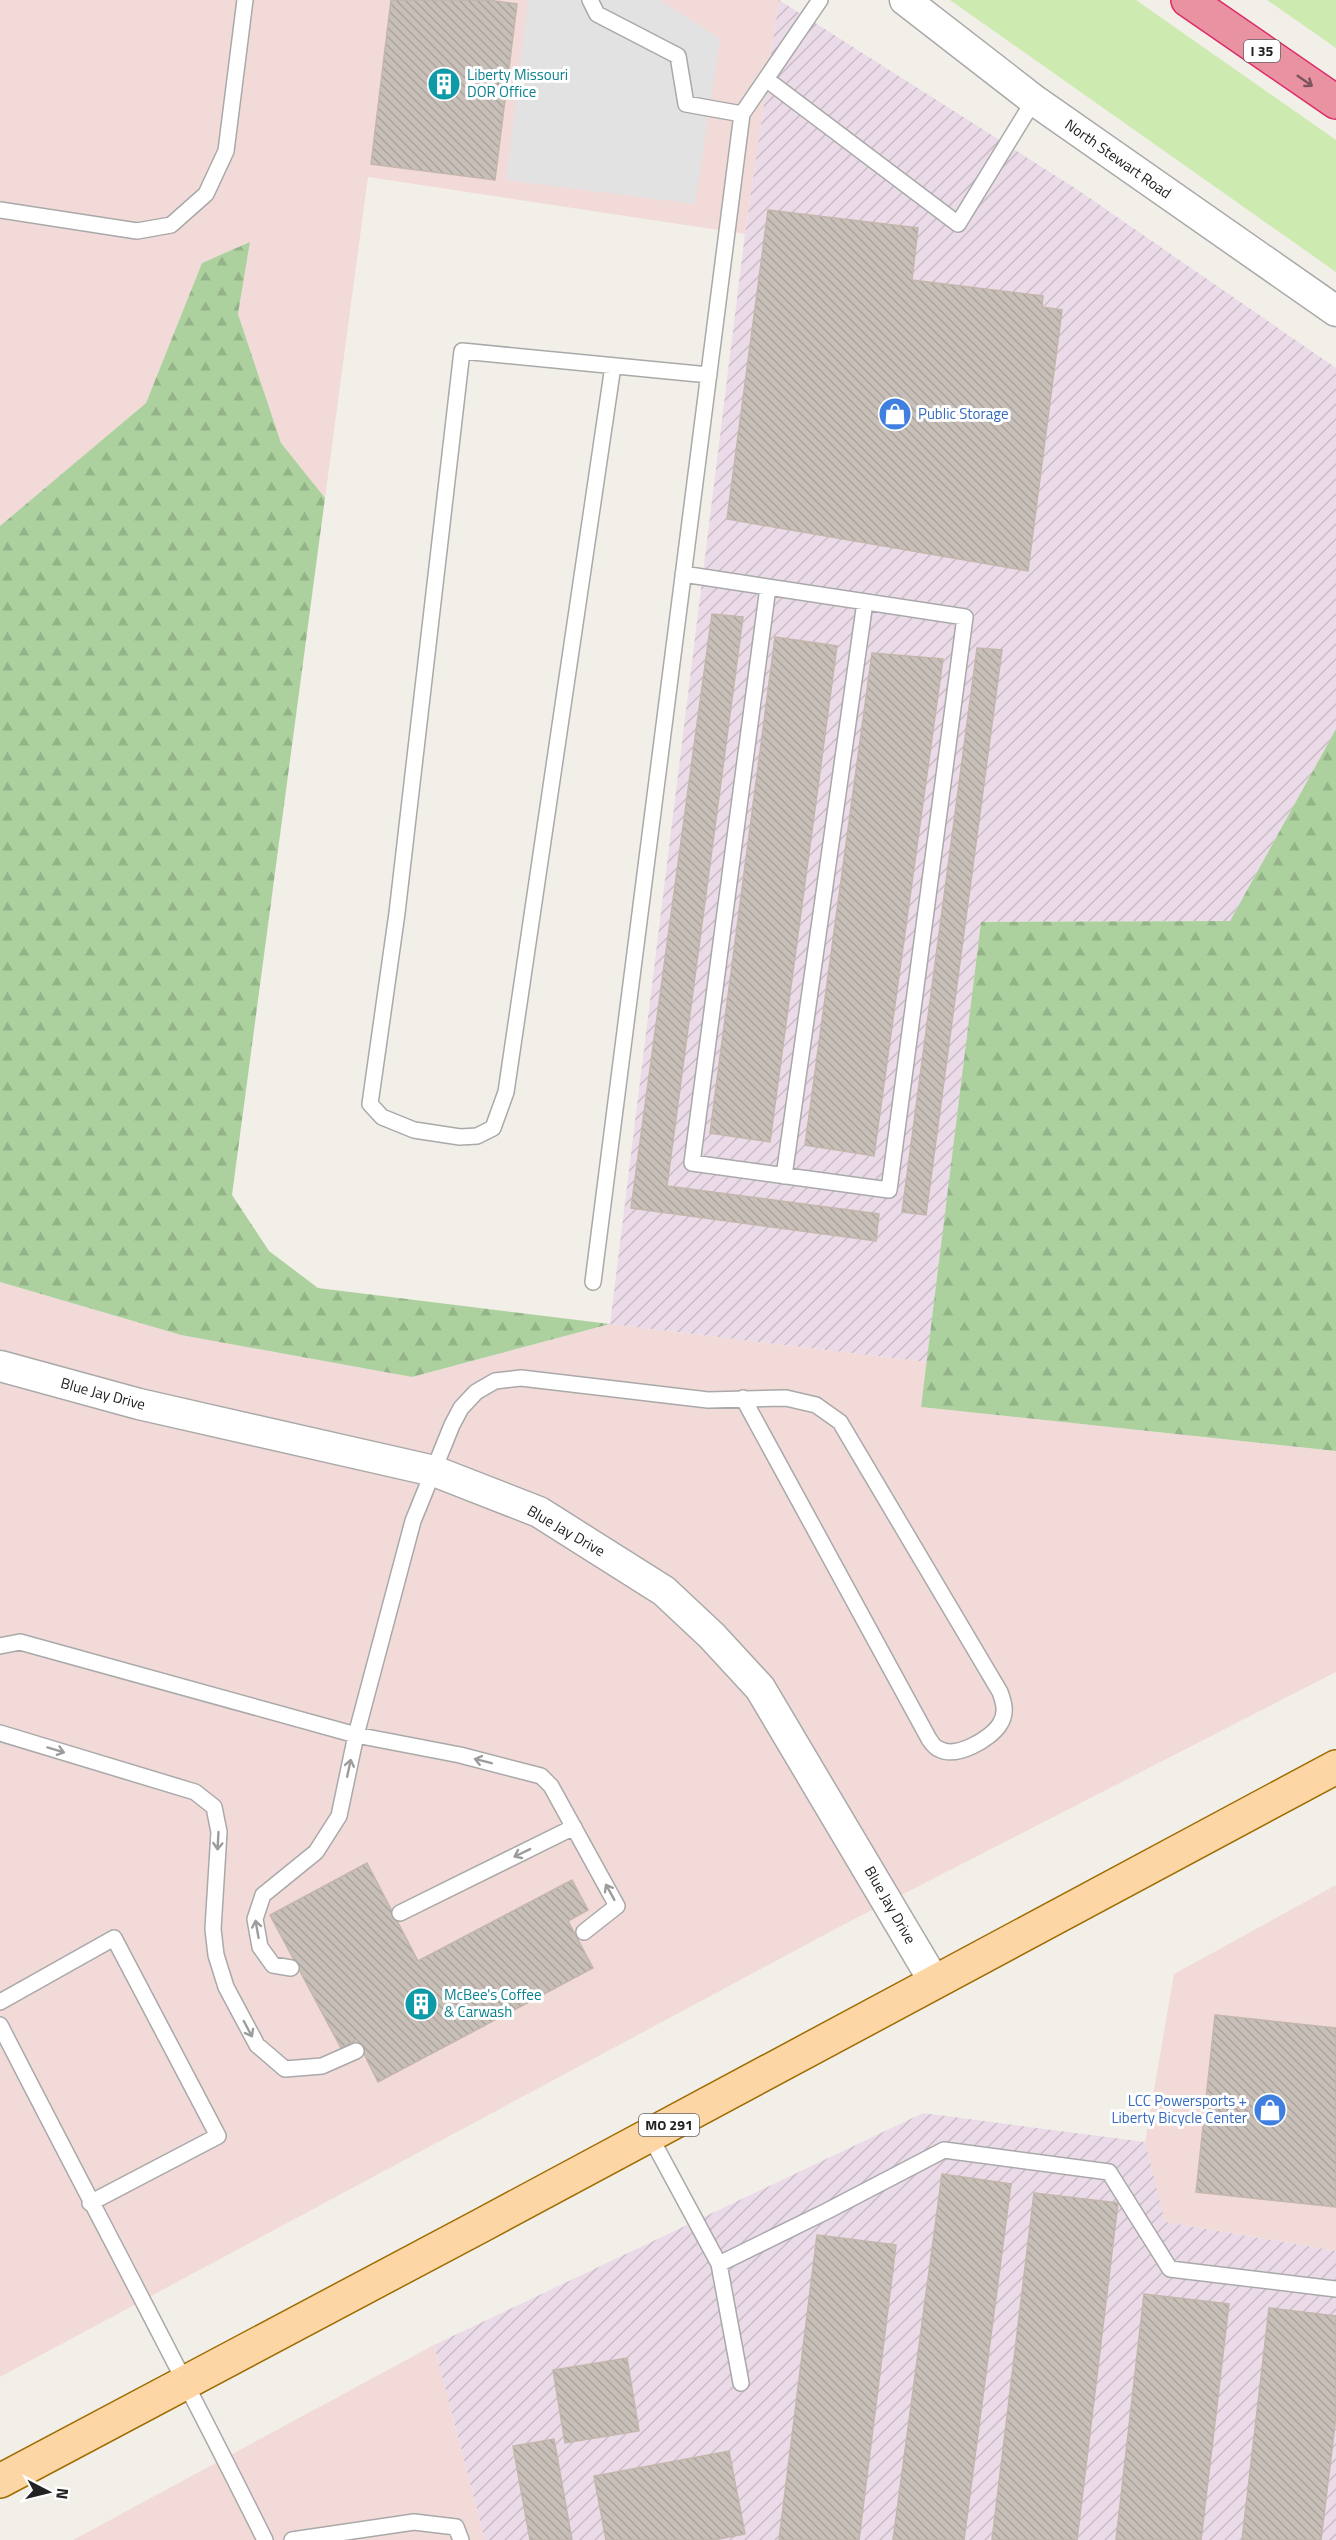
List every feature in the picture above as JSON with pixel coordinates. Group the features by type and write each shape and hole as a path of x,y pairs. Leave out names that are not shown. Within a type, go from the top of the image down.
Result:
{"highway":[{"name":"I 35","path":"1188,0 1336,102"}],"main road":[{"name":"MO 291","path":"0,2481 650,2136 934,1981 1336,1767"}],"street":[{"name":"North Stewart Road","path":"904,0 1034,100 1336,311"},
{"name":"Blue Jay Drive","path":"0,1366 138,1404 434,1471 539,1512 664,1591 712,1636 760,1688 934,1981"}],"lane":[{"path":"0,210 138,231 171,225 206,194 226,151 245,0"},
{"path":"590,0 597,14 678,56 686,104 742,114"},
{"path":"593,1282 742,114 820,0"},
{"path":"766,79 958,224 1034,100"},
{"path":"613,366 507,1092 493,1128 477,1136 460,1137 414,1130 382,1117 370,1104 396,913 462,351 709,375"},
{"path":"683,574 965,617 889,1190 692,1163 768,587"},
{"path":"784,1176 865,602"},
{"path":"291,1968 273,1965 260,1947 255,1920 263,1895 316,1852 339,1816 356,1735 413,1521 460,1408 476,1392 495,1381 521,1378 708,1400 743,1398 786,1398 816,1405 840,1422 1000,1692 1005,1708 1001,1723 992,1734 954,1752 939,1750 929,1739 743,1398"},
{"path":"0,1646 20,1642 356,1735 460,1755 541,1776 551,1786 617,1906 584,1932"},
{"path":"0,1732 195,1792 214,1807 219,1832 213,1929 216,1954 226,1988 257,2045 285,2069 322,2066 356,2051"},
{"path":"400,1913 574,1827"},
{"path":"0,2002 114,1938 218,2136 90,2203"},
{"path":"0,2025 265,2540"},
{"path":"650,2136 719,2264 741,2383"},
{"path":"719,2264 828,2211 944,2150 1109,2172 1170,2269 1336,2289"},
{"path":"292,2540 414,2522 456,2527 461,2540"}],"shaded area":[{"path":"0,0 779,0 745,234 368,177 325,498 281,443 238,314 250,243 202,263 146,403 0,526"},
{"path":"528,0 660,0 720,39 695,204 506,180"},
{"path":"779,0 1078,190 1336,368 1336,729 1230,921 981,922 927,1362 610,1324 745,234"},
{"path":"0,1282 181,1335 412,1377 610,1324 927,1362 921,1407 1336,1451 1336,1672 839,1927 0,2377"},
{"path":"1336,1885 1336,2251 1165,2222 1145,2142 1174,1974"},
{"path":"923,2113 1145,2142 1165,2222 1336,2251 1336,2540 485,2540 434,2345"},
{"path":"434,2345 485,2540 73,2540"}],"green space":[{"path":"950,0 1136,0 1336,140 1336,272"},
{"path":"1267,0 1336,0 1336,48"},
{"path":"250,242 238,314 281,443 325,498 232,1195 269,1251 318,1288 610,1324 412,1377 181,1335 0,1282 0,526 146,403 202,263"},
{"path":"1336,729 1336,1451 921,1407 981,922 1230,921"}],"building":[{"name":"Liberty Missouri DOR Office","path":"391,0 488,0 517,4 495,180 371,164"},
{"name":"Public Storage","path":"768,210 918,228 912,280 1043,296 1042,307 1062,310 1028,571 727,519"},
{"path":"712,614 743,617 667,1186 879,1214 876,1241 631,1208"},
{"path":"775,637 837,646 770,1142 710,1133"},
{"path":"977,648 1002,650 926,1215 902,1212"},
{"path":"872,653 943,659 874,1156 805,1145"},
{"name":"McBee's Coffee & Carwash","path":"367,1863 418,1961 572,1880 588,1910 568,1921 593,1968 378,2082 357,2040 341,2048 270,1915"},
{"name":"LCC Powersports + Liberty Bicycle Center","path":"1215,2015 1336,2028 1336,2207 1196,2192"},
{"path":"942,2174 1011,2184 964,2540 893,2540"},
{"path":"1034,2193 1118,2203 1077,2540 992,2540"},
{"path":"817,2235 896,2245 859,2540 779,2540"},
{"path":"1144,2294 1229,2304 1201,2540 1116,2540"},
{"path":"1269,2308 1336,2316 1336,2416 1321,2540 1242,2540"},
{"path":"627,2358 639,2431 565,2443 553,2370"},
{"path":"554,2439 572,2540 530,2540 513,2446"},
{"path":"729,2451 745,2534 714,2540 606,2540 594,2476"}],"place":[{"name":"Liberty Missouri DOR Office","path":"444,84"},
{"name":"Public Storage","path":"895,414"},
{"name":"McBee's Coffee & Carwash","path":"421,2004"},
{"name":"LCC Powersports + Liberty Bicycle Center","path":"1270,2110"}]}
